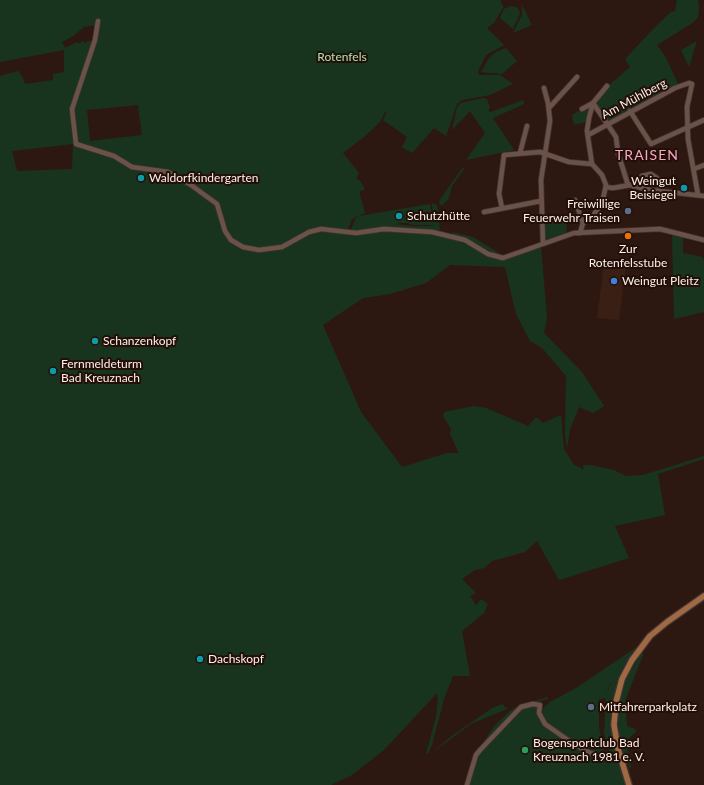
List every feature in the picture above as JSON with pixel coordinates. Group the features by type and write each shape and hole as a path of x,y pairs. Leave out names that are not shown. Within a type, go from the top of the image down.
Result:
{"main road":[{"path":"629,785 620,759 616,739 614,716 619,689 627,669 638,651 650,636 704,596"}],"street":[{"path":"98,21 95,40 72,109 76,144 114,156 132,167 166,171 194,187 215,203 219,209 226,234 234,242 248,249 263,250 285,246 309,232 321,229 356,233 384,229 432,232 464,240 488,254 503,258 572,234 580,233 660,229 704,240"},
{"path":"549,108 578,77"},
{"name":"Am Mühlberg","path":"588,135 630,111 680,86 692,84 687,107 688,126"},
{"path":"582,109 593,103 607,86"},
{"path":"543,244 541,180 550,121 549,108 544,88"},
{"path":"593,103 616,137 630,185"},
{"path":"582,223 591,218 601,206 606,187 606,182 602,175 592,164 588,135 589,118 593,103"},
{"path":"630,111 651,144 704,120"},
{"path":"520,153 528,126"},
{"path":"688,126 689,147 698,194"},
{"path":"502,208 499,194 504,155 537,152 569,162 592,164"},
{"path":"694,169 704,165"},
{"path":"630,185 642,176 651,174 657,178 661,191"},
{"path":"606,187 613,188 630,185 661,191 698,194 704,196"},
{"path":"575,200 582,223 580,233"},
{"path":"484,212 541,201"},
{"path":"467,785 476,755 521,707 533,704 540,705 541,719 545,724 576,746 590,753 620,759"}],"shaded area":[{"path":"604,264 626,267 619,320 597,318"}],"green space":[{"name":"Rotenfels","path":"0,0 501,0 502,6 504,6 494,23 487,28 504,45 486,55 478,71 479,75 500,75 513,84 490,95 462,100 457,104 446,136 434,128 412,153 402,147 407,137 383,120 386,110 380,122 364,137 343,153 359,173 356,178 361,182 365,190 359,191 365,213 352,219 346,235 361,235 387,231 421,232 440,235 466,242 495,259 504,260 541,246 547,318 544,333 582,372 604,406 593,413 579,407 570,429 567,449 565,435 566,376 542,348 530,341 516,314 505,267 450,265 426,283 390,294 363,298 323,325 361,412 402,467 447,453 459,453 450,434 451,429 443,416 444,412 474,406 486,408 528,426 536,417 543,423 561,415 564,449 574,465 580,467 582,470 584,468 583,465 590,465 614,470 626,476 643,475 704,456 704,459 658,474 665,515 615,526 629,558 559,580 537,541 525,552 492,561 484,568 475,570 462,579 476,593 470,596 476,605 481,599 488,604 484,613 462,631 470,676 453,676 444,699 432,745 428,754 426,754 436,717 438,699 437,693 384,750 352,775 331,785 0,785 0,76 18,71 25,84 53,80 53,74 64,72 64,50 0,62","holes":["96,25 93,42 89,41 85,43 82,41 80,44 77,42 65,48 62,42 73,36 84,27","138,105 142,135 90,141 87,110","73,144 72,169 17,171 12,151"]},
{"path":"677,0 698,0 699,8 698,17 694,22 657,45 665,56 679,86 608,122 598,107 597,101 607,87 630,67 625,59 657,25 671,12 675,11"},
{"path":"522,5 532,25 513,33 522,15"},
{"path":"510,6 517,7 520,13 513,29 500,18 504,9"},
{"path":"697,41 689,67 681,50"},
{"path":"506,48 517,61 502,74 481,72 489,58 496,52"},
{"path":"483,98 487,99 490,107 488,111 491,112 523,100 524,104 493,118 514,150 466,160 485,133 470,111 452,130 457,107 461,103"},
{"path":"586,107 588,110 586,122 574,125 572,115"},
{"path":"463,167 464,169 452,186 448,200 441,206 439,201"},
{"path":"432,203 437,205 440,230 351,230 355,219 359,216 430,204 433,225","holes":["408,223 412,225 433,225 412,226 396,224"]},
{"path":"561,215 579,215 581,223 567,222 566,234 545,240 543,219"},
{"path":"452,232 473,237 502,255 501,257 453,235"},
{"path":"672,234 683,237 683,253 703,257 704,261 704,312 674,319"},
{"path":"637,647 623,668 618,681 612,708 612,723 616,750 615,757 609,751 604,733 606,698 599,699 599,726 603,751 601,754 578,745 547,723 542,713 544,707 550,702 576,688"},
{"path":"642,652 643,655 625,701 627,726 635,729 636,732 630,737 627,744 631,767 629,769 628,763 623,755 619,738 618,718 620,699 626,679"},
{"path":"548,697 548,699 525,705 476,753 495,725 519,705"},
{"path":"502,704 510,711 507,709 471,724 433,752 449,738 492,708"},
{"name":"Bogensportclub Bad Kreuznach 1981 e. V.","path":"531,705 537,707 541,723 568,743 588,755 618,761 626,785 469,785 479,754 520,709"}],"place":[{"name":"Waldorfkindergarten","path":"141,178"},
{"name":"Weingut Beisiegel","path":"684,188"},
{"name":"Freiwillige Feuerwehr Traisen","path":"628,211"},
{"name":"Schutzhütte","path":"399,216"},
{"name":"Zur Rotenfelsstube","path":"628,236"},
{"name":"Weingut Pleitz","path":"614,281"},
{"name":"Schanzenkopf","path":"95,341"},
{"name":"Fernmeldeturm Bad Kreuznach","path":"53,371"},
{"name":"Dachskopf","path":"200,659"},
{"name":"Mitfahrerparkplatz","path":"591,707"},
{"name":"Bogensportclub Bad Kreuznach 1981 e. V.","path":"525,750"}],"district":[{"name":"TRAISEN","path":"647,155"}]}
